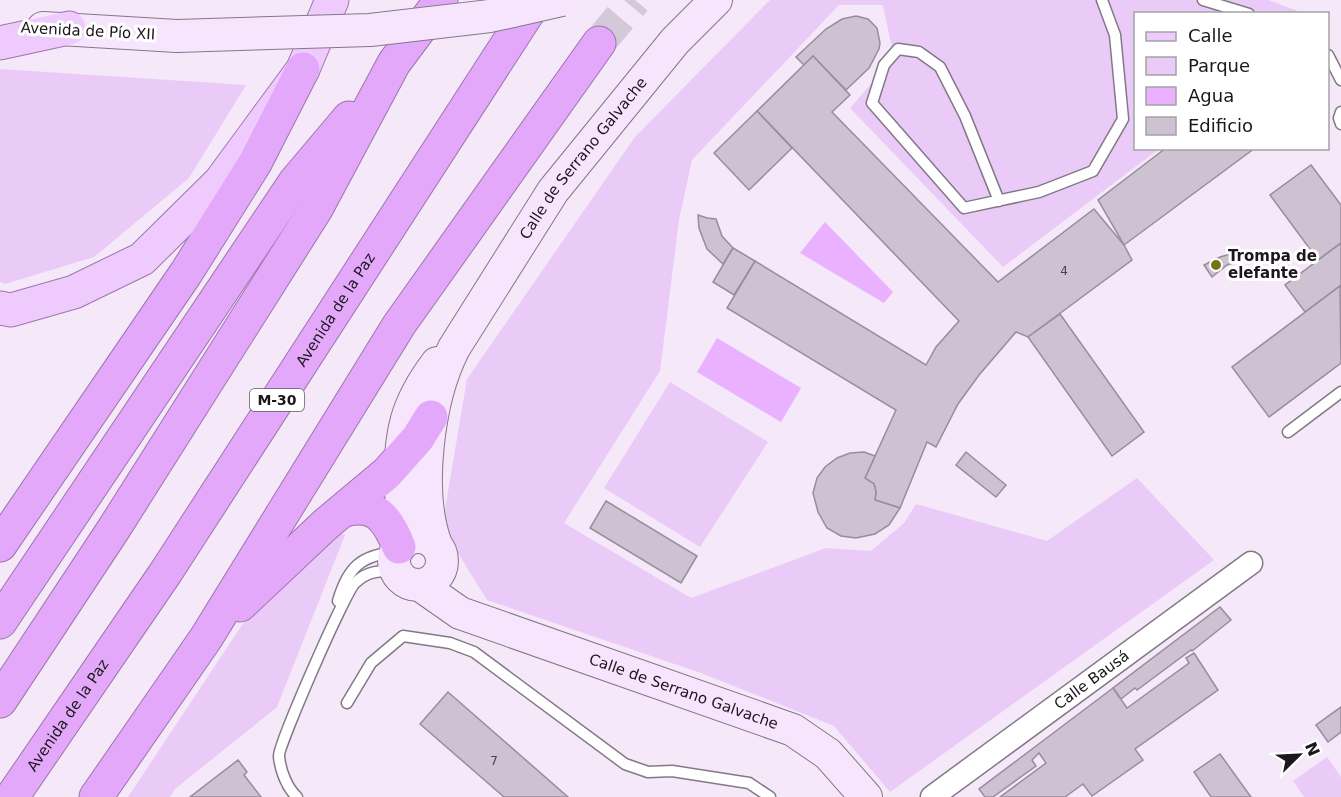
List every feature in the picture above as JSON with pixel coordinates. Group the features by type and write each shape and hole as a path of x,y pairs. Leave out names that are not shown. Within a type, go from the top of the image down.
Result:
{"highway":[{"path":"0,622 295,182 394,63 441,0"},
{"name":"Avenida de la Paz","path":"12,797 166,573 536,0"},
{"path":"96,797 206,638 399,325 599,43"},
{"path":"0,701 120,520 316,208 394,63"},
{"path":"0,545 198,253 255,163 303,69"},
{"path":"206,638 326,524 387,473 418,438 431,417"},
{"path":"345,510 358,506 369,508 389,526 413,559"}],"main road":[{"path":"0,308 11,310 74,292 142,259 220,182 303,69 332,0"},
{"path":"0,43 69,28"}],"street":[{"name":"Avenida de Pío XII","path":"0,26 69,28 177,36 370,30 490,16 562,0"},
{"name":"Calle de Serrano Galvache","path":"716,0 675,41 553,191 465,327 425,379 413,399 406,416 401,458 413,559 460,613 793,729 828,754 866,797"},
{"name":"Calle de Serrano Galvache","path":"413,559 429,520 427,486 431,417 446,364 465,327"},
{"name":"Calle Bausá","path":"932,797 1251,563"}],"lane":[{"path":"999,201 965,116 940,67 919,52 898,49 884,65 872,103 963,208 999,201 1039,192 1093,171 1124,119 1115,35 1102,0"},
{"path":"1203,0 1242,12"},
{"path":"1329,57 1341,80"},
{"path":"1341,112 1339,118 1341,124"},
{"path":"1288,432 1341,392"},
{"path":"329,632 349,572 361,561 376,555 413,559"},
{"path":"297,797 289,790 278,754 329,632 353,584 367,573 413,559"},
{"path":"347,703 371,663 403,636 450,643 474,652 625,764 648,772 672,771 749,783 770,797"}],"green space":[{"path":"770,0 1268,0 1300,12 1134,12 1134,150 1158,150 1003,267 850,108 894,58 883,5 839,5 692,160 679,220 660,371 564,523 691,598 826,548 871,551 904,523 916,504 1047,541 1137,478 1214,560 890,792 834,726 701,673 487,600 442,527 467,379 635,137"},
{"path":"0,69 246,85 189,178 94,257 5,284 0,282"},
{"path":"670,382 768,442 700,547 604,488"},
{"path":"339,532 345,535 277,707 175,789 170,797 128,797 246,619"},
{"path":"1327,757 1341,777 1341,797 1304,797 1293,781"}],"water":[{"path":"825,222 893,292 884,303 800,253"},
{"path":"717,338 801,388 781,422 697,372"}],"building":[{"path":"856,16 868,19 877,28 880,43 869,68 846,90 813,56 804,65 796,57 826,29 842,19"},
{"path":"813,56 850,95 832,112 998,282 1094,209 1124,245 1132,260 1028,337 1016,332 979,375 958,404 936,447 927,442 900,508 875,500 874,484 865,478 896,410 727,308 755,261 926,365 936,347 959,321 757,111"},
{"path":"757,111 792,148 749,190 714,153"},
{"path":"1163,150 1252,150 1124,245 1098,200"},
{"path":"1311,165 1341,205 1341,243 1318,260 1270,195"},
{"path":"698,215 716,219 722,236 733,248 723,264 707,249 699,228"},
{"path":"1341,243 1341,288 1340,286 1305,312 1285,285"},
{"path":"733,248 755,261 734,295 713,282"},
{"name":"Trompa de elefante","path":"1237,252 1243,253 1241,258 1227,265 1212,277 1204,265 1220,257"},
{"path":"1340,286 1341,363 1269,417 1232,367"},
{"path":"1060,314 1144,432 1112,456 1028,337"},
{"path":"864,452 875,456 865,478 874,484 875,500 900,508 889,525 875,534 856,538 841,536 827,528 818,512 813,493 817,478 825,467 837,458 850,453"},
{"path":"966,452 1006,485 996,497 956,465"},
{"path":"606,501 697,556 681,583 590,528"},
{"path":"1220,607 1231,620 1192,651 1121,699 1113,688"},
{"path":"1194,653 1218,690 1135,749 1143,760 1092,796 1083,784 1065,797 1000,797 1046,763 1039,753 1032,760 1036,766 993,797 985,797 979,789 1113,688 1127,708 1189,663 1186,658"},
{"path":"448,692 568,797 504,797 420,724"},
{"path":"1341,707 1341,732 1328,742 1316,725"},
{"path":"1220,754 1251,797 1211,797 1194,772"},
{"path":"238,760 247,772 244,775 261,797 190,797"}],"tunnel":[{"path":"599,43 635,0"}],"place":[{"name":"Trompa de elefante","path":"1216,265"}]}
